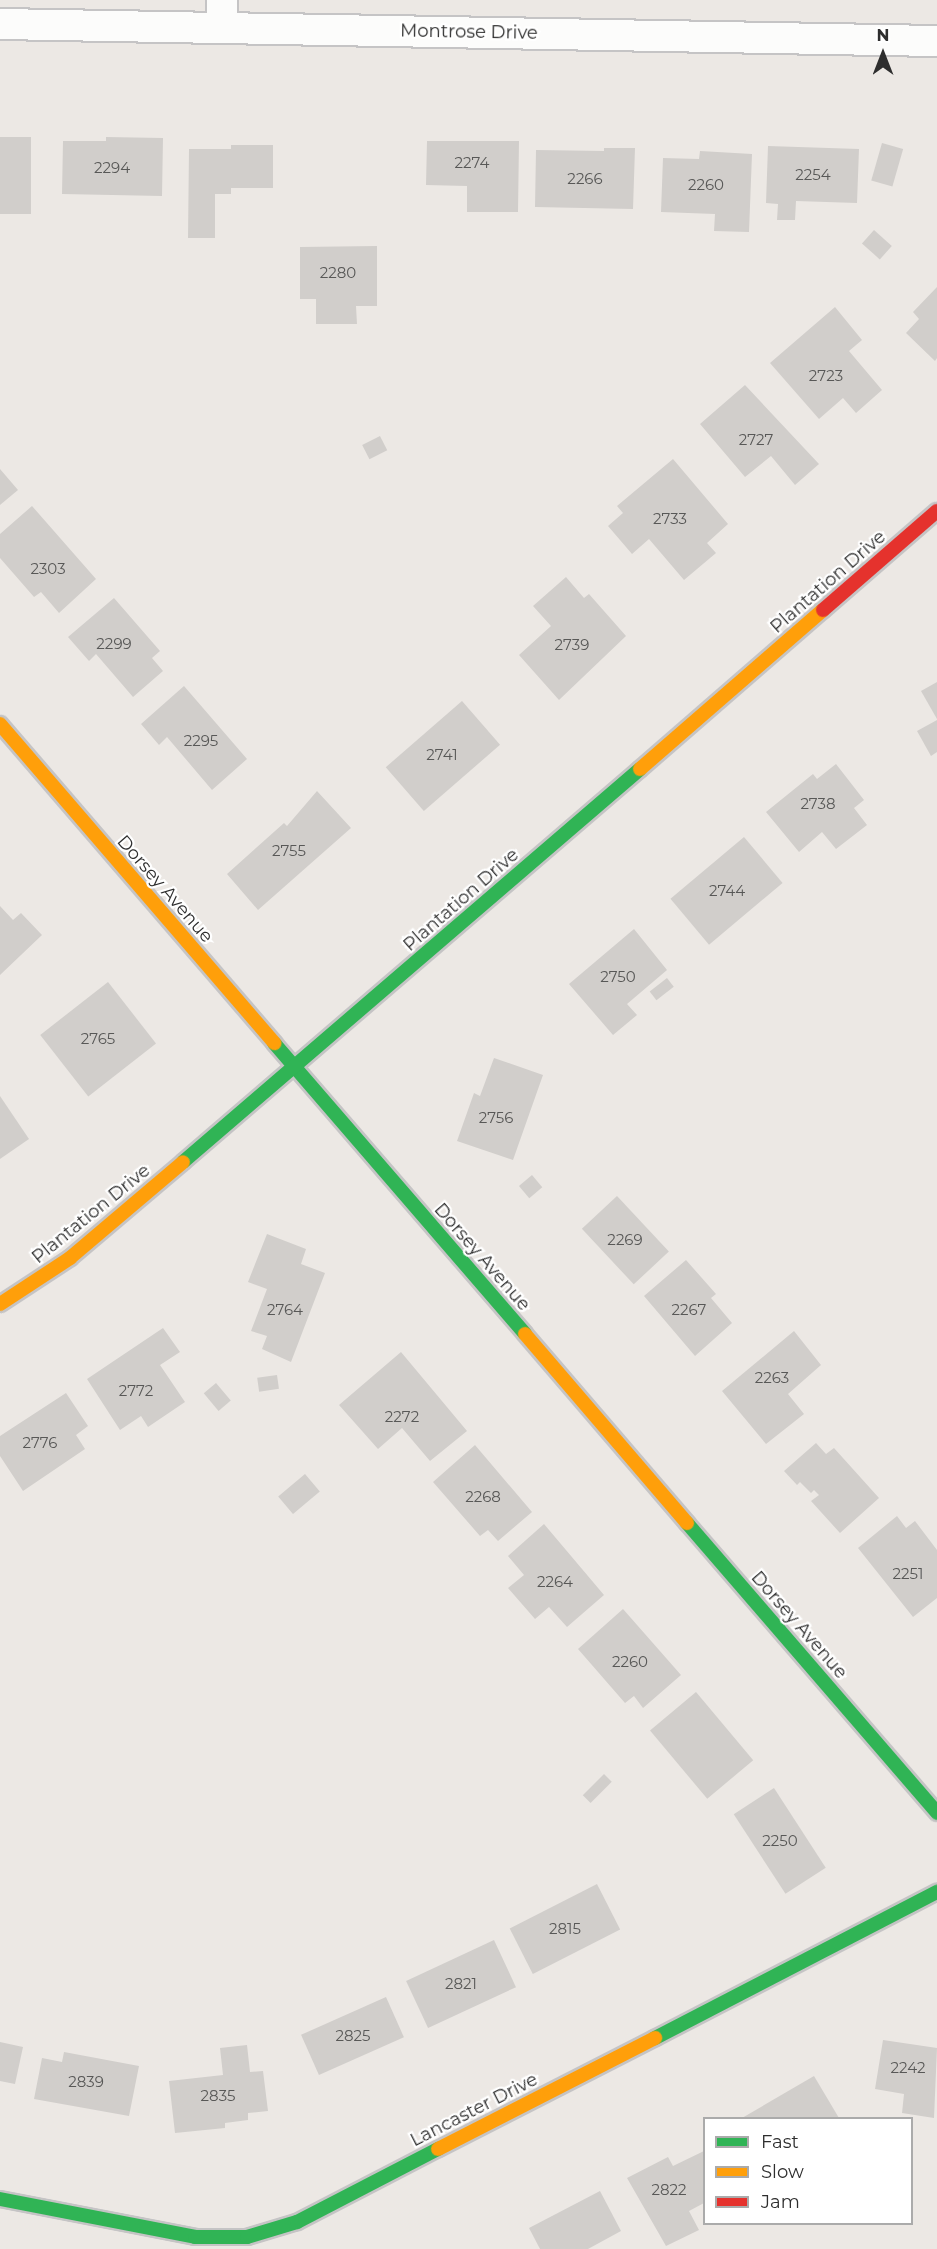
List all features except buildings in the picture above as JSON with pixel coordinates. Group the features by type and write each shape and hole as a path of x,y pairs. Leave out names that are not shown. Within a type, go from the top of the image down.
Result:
{"street":[{"name":"Montrose Drive","path":"0,24 222,14 937,41"},
{"name":"Plantation Drive","path":"0,1304 70,1258 296,1068 937,511"},
{"name":"Dorsey Avenue","path":"0,724 937,1813"},
{"name":"Lancaster Drive","path":"0,2199 195,2238 248,2238 297,2222 937,1892"}],"traffic: fast":[{"path":"183,1162 640,769"},
{"path":"274,1043 525,1334"},
{"path":"687,1523 937,1813"},
{"path":"655,2038 937,1892"},
{"path":"0,2199 195,2237 247,2237 297,2222 438,2149"}],"traffic: slow":[{"path":"640,769 823,610"},
{"path":"0,724 274,1043"},
{"path":"0,1304 70,1258 183,1162"},
{"path":"525,1334 687,1523"},
{"path":"438,2149 655,2038"}],"traffic: jam":[{"path":"823,610 937,511"}]}
